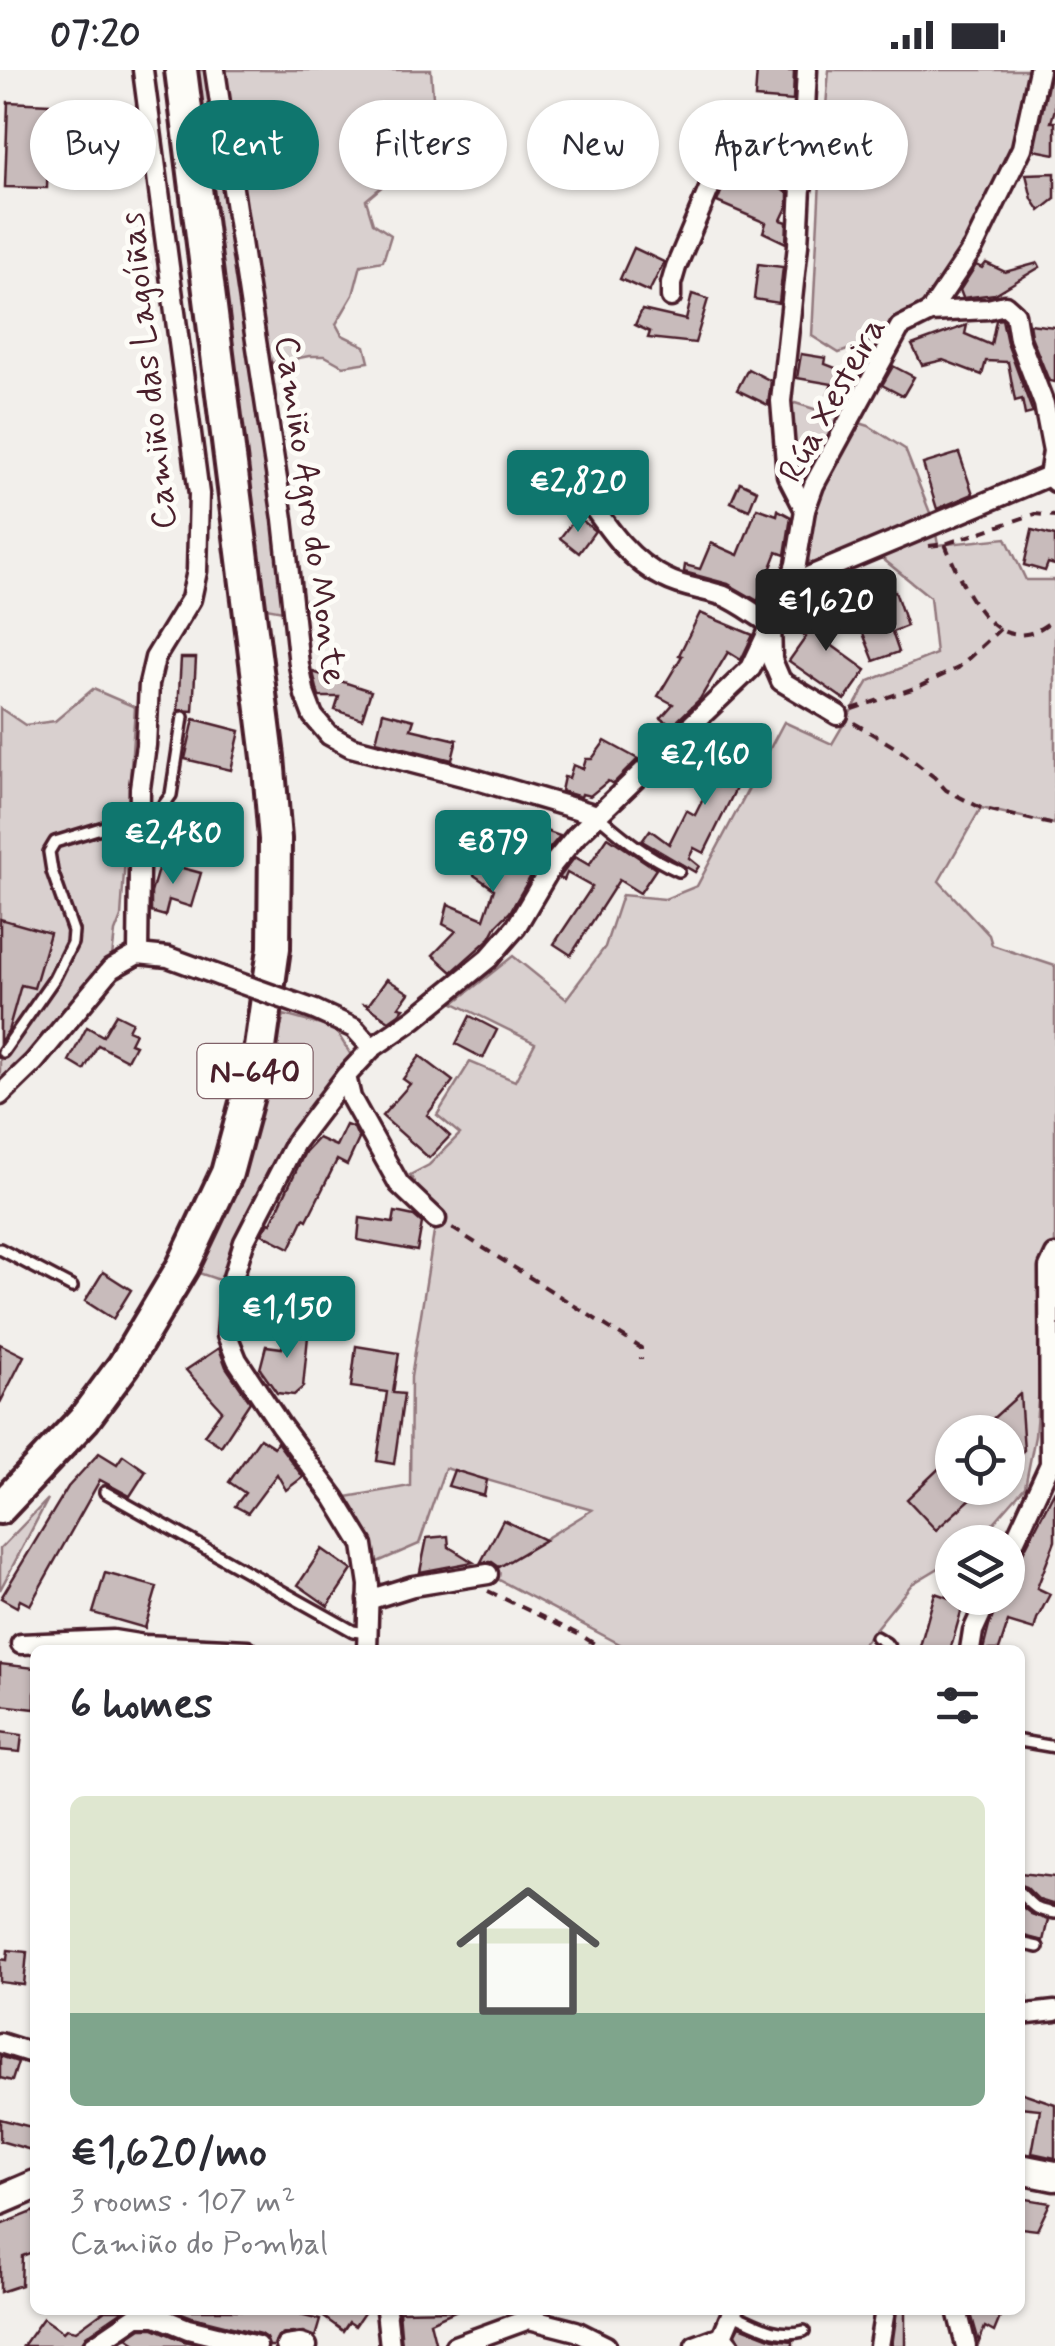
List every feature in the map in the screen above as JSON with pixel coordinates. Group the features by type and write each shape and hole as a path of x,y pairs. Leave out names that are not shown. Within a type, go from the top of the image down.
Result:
{"highway":[{"name":"N-640","path":"0,1508 84,1419 124,1365 182,1266 226,1172 260,1056 274,948 275,839 268,757 181,70"}],"main road":[{"path":"1025,2169 1055,2176"},
{"path":"0,2200 30,2187"}],"street":[{"name":"Camiño das Lagoíñas","path":"138,954 139,818 149,684 155,658 190,599 197,571 199,494 143,70"},
{"name":"Camiño Agro do Monte","path":"215,70 283,519 304,694 313,716 330,735 351,747 597,816"},
{"path":"806,100 807,70"},
{"name":"Rúa Xesteira","path":"367,1642 369,1586 363,1545 336,1499 237,1360 227,1335 231,1284 244,1242 295,1143 346,1076 372,1048 489,958 516,927 553,864 750,668 787,592 814,486 900,327 930,312 974,248 1022,148 1039,70"},
{"path":"671,296 670,284 676,267 709,190"},
{"path":"802,190 782,401 787,474 806,510"},
{"path":"787,592 810,576 915,530 1052,479 1053,450 1044,404 1018,339 1015,314 1005,305 930,312"},
{"path":"585,496 612,534 652,571 667,580 722,595 771,624 772,660 781,681 838,715"},
{"path":"0,1094 34,1062 111,969 138,954 168,957 316,1010 354,1028 372,1048"},
{"path":"346,1076 351,1098 399,1184 436,1220"},
{"path":"1022,1525 1052,1462 1049,1268 1055,1256"},
{"path":"368,1600 412,1586 485,1581"},
{"path":"971,1645 980,1615"},
{"path":"21,1644 113,1640 144,1645"},
{"path":"1025,2014 1055,2011"},
{"path":"0,2043 30,2052"},
{"path":"93,2346 136,2315"},
{"path":"150,2315 186,2337 257,2346"},
{"path":"387,2315 390,2346"},
{"path":"454,2346 523,2315"},
{"path":"528,2315 576,2330 606,2346"},
{"path":"695,2346 726,2341 731,2315"},
{"path":"879,2346 884,2315"},
{"path":"958,2315 966,2346"},
{"path":"286,2346 306,2346"}],"lane":[{"path":"2,1052 54,980 72,943 49,852 55,842 139,818 163,806 171,796 183,717"},
{"path":"597,816 637,848 679,871"},
{"path":"0,1249 72,1287"},
{"path":"105,1492 367,1642"},
{"path":"876,1637 885,1645"},
{"path":"1025,1742 1055,1747"},
{"path":"1025,1900 1038,1910 1055,1913"},
{"path":"1025,1944 1038,1947"},
{"path":"738,2315 771,2332 804,2332"}],"path":[{"path":"1055,516 1035,514 945,544 966,592 982,614 1000,629 1028,634 1055,620"},
{"path":"838,715 918,687 958,668 1000,629"},
{"path":"838,715 898,749 946,790 981,808 1055,825"},
{"path":"436,1220 641,1348 641,1359"},
{"path":"485,1581 596,1645"}],"shaded area":[{"path":"196,70 431,70 433,100 339,100 339,190 378,190 366,200 373,223 391,235 383,261 361,265 353,295 336,324 342,335 365,346 369,362 343,366 325,356 274,363 259,359 294,613 266,608 212,190 319,190 319,100 200,100"},
{"path":"829,70 1029,70 1012,143 1016,160 973,248 921,304 873,341 839,353 812,336 819,190 908,190 908,100 827,100"},
{"path":"795,403 869,426 905,449 934,523 938,545 1006,538 1026,580 1055,580 1054,824 981,808 939,881 989,935 992,945 1055,966 1055,1255 1049,1268 1035,1436 1025,1487 1025,1415 935,1415 935,1505 1009,1505 992,1525 935,1525 935,1570 912,1584 862,1645 622,1645 488,1574 592,1510 445,1468 419,1544 366,1567 335,1499 410,1486 411,1377 436,1220 410,1175 429,1165 460,1134 437,1115 470,1062 515,1081 535,1043 454,1003 513,956 566,999 605,947 622,895 665,899 697,886 784,722 832,744 869,681 936,654 930,597 873,551 819,567 802,557 807,542 787,475 782,412"},
{"path":"93,689 135,707 121,917 112,957 0,1103 0,708 25,725 55,721"},
{"path":"284,1015 335,1029 351,1055 285,1139 231,1284 196,1272 228,1206 265,1094"},
{"path":"48,1499 0,1590 0,1549"}],"building":[{"path":"757,70 794,71 793,100 755,98"},
{"path":"1051,70 1055,70 1051,122 1055,122 1055,154 1034,150"},
{"path":"8,102 30,103 30,188 5,187"},
{"path":"1055,173 1055,199 1040,211 1032,199 1026,174"},
{"path":"722,190 788,193 788,205 781,220 787,222 786,243 763,232 766,223 717,202"},
{"path":"634,248 664,262 649,292 620,279"},
{"path":"986,263 1005,272 1038,263 1040,267 995,294 963,298 960,290 976,265 982,268"},
{"path":"758,264 783,267 779,303 754,299"},
{"path":"692,294 708,299 695,343 648,338 650,332 635,325 642,310 686,320"},
{"path":"1002,319 1033,413 1025,415 1022,399 1015,401 1008,362 986,361 982,375 943,360 922,365 912,345 967,325 965,334 991,345 996,320"},
{"path":"1029,324 1055,327 1055,382 1049,381"},
{"path":"801,354 826,358 825,364 848,373 852,363 863,368 846,401 828,394 832,384 797,378"},
{"path":"893,366 914,377 903,396 882,385"},
{"path":"748,369 771,381 768,405 737,390"},
{"path":"959,453 973,494 937,509 923,464"},
{"path":"740,482 757,490 749,510 731,502"},
{"path":"757,508 777,515 778,510 791,517 785,555 777,552 758,601 728,584 684,572 685,565 700,569 711,543 738,555"},
{"path":"577,516 595,531 579,553 560,538"},
{"path":"1032,530 1055,536 1055,565 1048,563 1045,571 1024,565"},
{"path":"869,590 873,599 895,591 907,626 892,632 899,652 874,661 859,623 851,626 842,600"},
{"path":"812,606 818,606 845,626 830,644 866,670 845,700 789,661 806,637 796,629"},
{"path":"700,613 753,635 741,660 728,652 700,699 672,726 661,718 673,704 658,696 682,656 679,655"},
{"path":"181,658 196,658 193,711 178,710"},
{"path":"313,672 371,691 362,719 335,710 339,697 319,697"},
{"path":"383,712 414,720 411,729 457,740 452,760 376,741"},
{"path":"194,719 240,731 231,770 185,759"},
{"path":"605,741 638,759 613,784 608,781 590,796 561,791 564,777 569,778 573,765 583,769 586,759 592,759"},
{"path":"725,741 745,750 751,758 704,853 694,848 689,858 699,866 695,872 642,841 650,830 669,844 686,810 695,815 714,777 707,773 714,765 707,762"},
{"path":"505,831 538,844 546,831 560,836 490,938 452,972 433,955 456,931 443,924 448,904 484,919 494,889 474,875 482,854 488,856 496,844 500,846"},
{"path":"608,837 656,869 640,893 619,880 571,955 554,944 592,887 567,873 564,880 559,878 575,857 589,865"},
{"path":"160,862 201,873 191,907 169,900 165,916 151,912 151,893"},
{"path":"0,919 50,933 34,988 21,985 8,1031 0,1042"},
{"path":"387,979 409,993 399,1007 404,1008 389,1021 365,1004 369,1004"},
{"path":"116,1014 132,1022 128,1030 135,1033 130,1043 135,1045 127,1060 98,1045 84,1070 69,1061 87,1027 103,1036"},
{"path":"470,1016 497,1030 483,1058 456,1044"},
{"path":"420,1056 453,1081 427,1115 450,1136 429,1158 382,1116 410,1084 403,1079"},
{"path":"346,1125 354,1128 359,1139 347,1165 337,1160 290,1248 262,1234 305,1152 318,1138 336,1146"},
{"path":"395,1212 414,1216 422,1223 417,1251 358,1240 360,1218 393,1223"},
{"path":"103,1272 131,1290 113,1319 85,1301"},
{"path":"289,1322 309,1326 303,1387 294,1395 277,1393 260,1369 266,1346 282,1348"},
{"path":"0,1344 24,1356 0,1403"},
{"path":"356,1346 399,1353 393,1393 404,1394 394,1464 377,1461 387,1392 351,1387"},
{"path":"219,1348 226,1367 250,1402 221,1446 204,1435 222,1410 186,1370"},
{"path":"1020,1394 1022,1415 997,1415"},
{"path":"260,1438 274,1447 277,1442 303,1477 286,1490 277,1474 248,1513 235,1506 245,1493 229,1482"},
{"path":"99,1453 117,1464 123,1455 146,1471 130,1496 100,1480 30,1605 20,1600 17,1607 1,1598 68,1487"},
{"path":"454,1470 487,1480 484,1496 448,1486"},
{"path":"935,1472 935,1505 964,1505 942,1525 935,1525 935,1529 907,1499"},
{"path":"1055,1490 1055,1541 1037,1588 1050,1594 1034,1630 1008,1622 1001,1645 984,1645 993,1615 1025,1615 1025,1548"},
{"path":"503,1520 545,1540 499,1567 481,1562"},
{"path":"448,1536 449,1547 473,1562 420,1572 427,1538"},
{"path":"322,1549 352,1570 328,1606 298,1585"},
{"path":"105,1573 157,1587 145,1628 93,1613"},
{"path":"935,1593 935,1615 960,1615 951,1645 920,1645"},
{"path":"0,1664 30,1667 30,1708 0,1705"},
{"path":"0,1732 22,1735 20,1752 0,1750"},
{"path":"1025,1874 1055,1877 1055,1905 1039,1900 1026,1887"},
{"path":"1025,1909 1048,1920 1043,1941 1025,1936"},
{"path":"8,1950 27,1952 24,1985 0,1982 0,1959 7,1960"},
{"path":"0,2056 18,2062 12,2081 0,2078"},
{"path":"1025,2094 1055,2104 1055,2158 1032,2153 1040,2109 1025,2108"},
{"path":"0,2119 30,2127 30,2150 0,2141"},
{"path":"1025,2199 1050,2203 1037,2230 1025,2229"},
{"path":"30,2213 30,2253 22,2256 21,2285 0,2292 0,2225"},
{"path":"98,2315 117,2315 86,2336 81,2346 23,2346 43,2318 63,2332 76,2331"},
{"path":"187,2315 300,2315 320,2320 315,2337 303,2332 284,2334 274,2346 269,2346 260,2334"},
{"path":"321,2315 363,2315 355,2326 349,2322 343,2331"},
{"path":"399,2315 446,2315 430,2322 436,2346 402,2346"},
{"path":"896,2315 905,2315 905,2346 892,2346"},
{"path":"971,2315 1001,2315 994,2332 985,2327 979,2342"},
{"path":"740,2326 773,2339 793,2341 793,2346 742,2346 736,2334"},
{"path":"141,2328 154,2328 205,2346 139,2346 127,2338 119,2343"}]}
